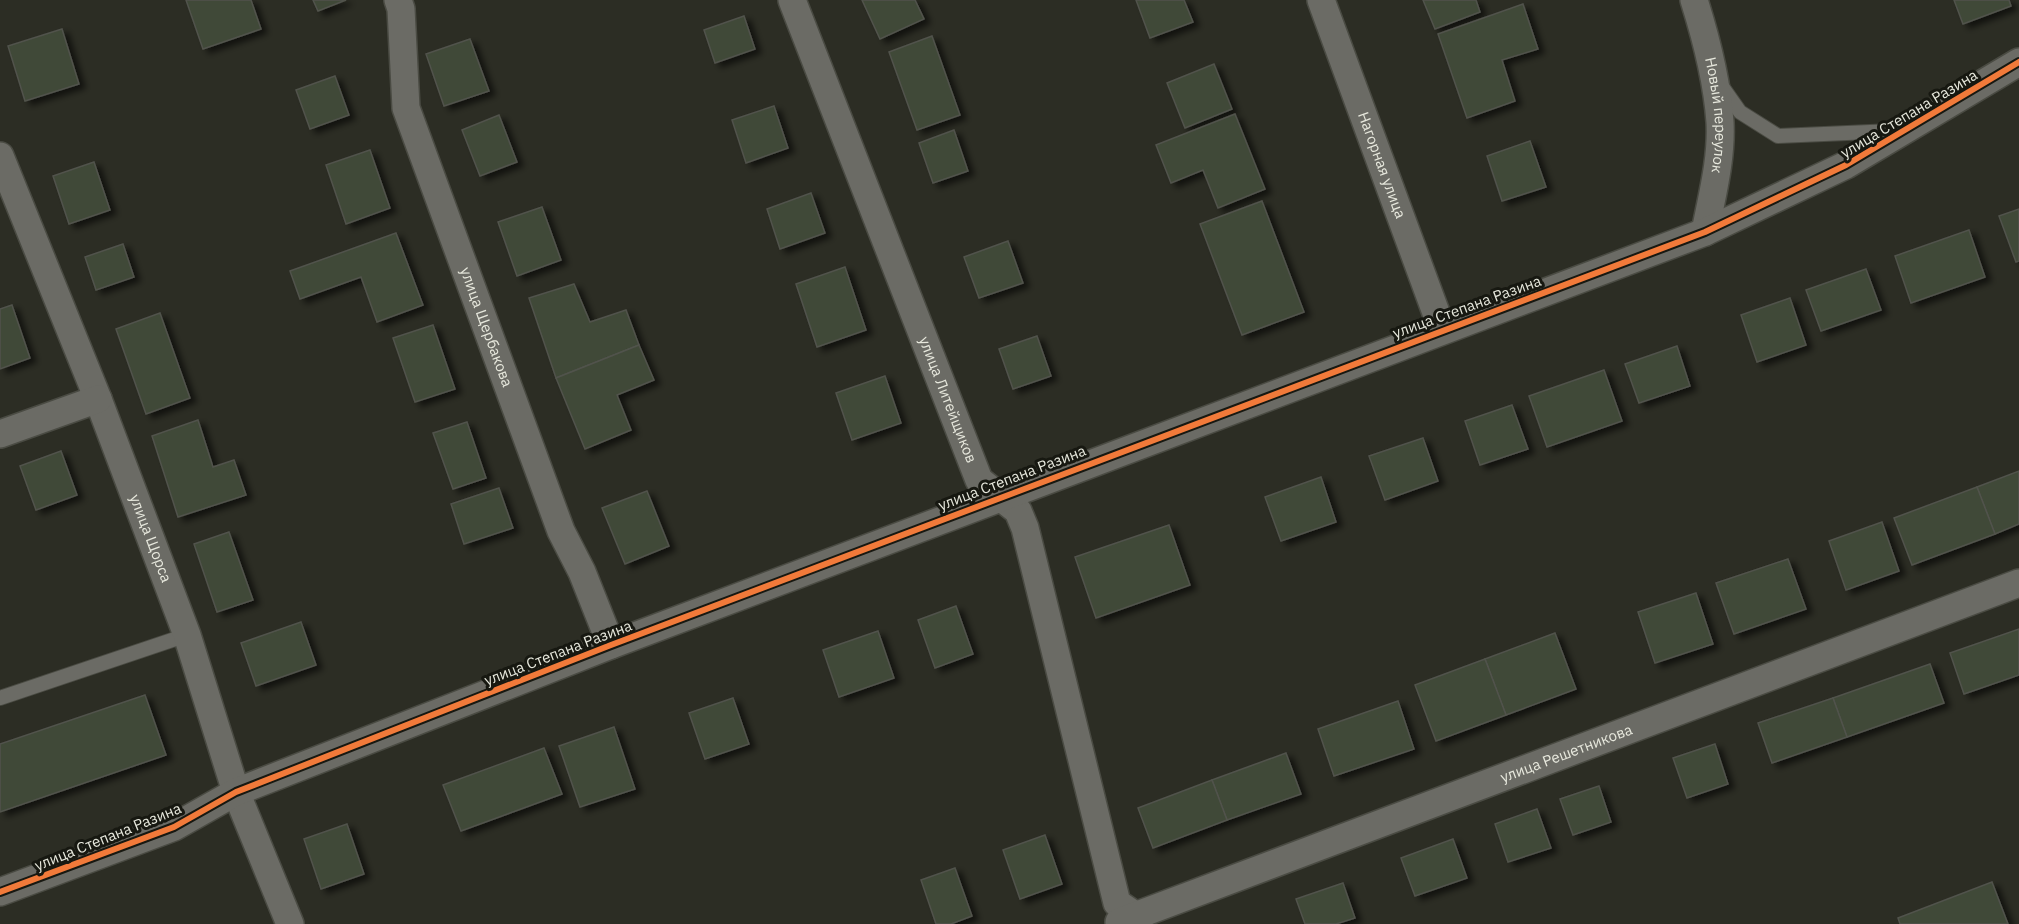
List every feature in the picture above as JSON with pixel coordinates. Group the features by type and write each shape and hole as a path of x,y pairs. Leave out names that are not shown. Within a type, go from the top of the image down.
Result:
{"street":[{"name":"улица Щербакова","path":"398,0 401,9 406,108 561,531 582,572 611,645"},
{"name":"улица Литейщиков","path":"792,0 979,480 1018,510 1025,528 1117,903 1130,921"},
{"name":"Нагорная улица","path":"1321,0 1442,329"},
{"name":"Новый переулок","path":"1694,0 1705,36 1720,122 1717,175 1705,232"},
{"name":"улица Степана Разина","path":"0,892 174,827 236,792 611,645 998,496 1705,232 1846,165 2019,62"},
{"path":"1987,81 2019,78"},
{"name":"улица Щорса","path":"0,156 98,399 187,635 236,792 290,924"},
{"path":"0,434 98,399"},
{"name":"улица Решетникова","path":"1130,921 2019,583"}],"lane":[{"path":"1711,71 1740,112 1778,136 1904,131"},
{"path":"0,698 187,635"}],"building":[{"path":"186,0 251,0 261,29 203,49"},
{"path":"313,0 346,0 318,11"},
{"path":"862,0 915,0 924,19 880,39"},
{"path":"1136,0 1184,0 1193,22 1150,38"},
{"path":"1423,0 1476,0 1480,12 1435,29"},
{"path":"1954,0 2009,0 2011,6 1963,24"},
{"path":"1523,4 1538,49 1502,60 1515,101 1467,118 1438,34"},
{"path":"744,16 755,49 715,63 704,30"},
{"path":"62,29 79,84 25,101 8,46"},
{"path":"932,36 960,115 917,130 889,52"},
{"path":"470,39 489,91 444,106 426,54"},
{"path":"1214,64 1232,109 1185,128 1167,83"},
{"path":"335,76 349,115 310,129 296,90"},
{"path":"774,106 788,148 746,163 732,120"},
{"path":"1235,114 1265,189 1218,208 1203,170 1171,183 1156,145"},
{"path":"499,115 517,162 480,176 462,130"},
{"path":"954,130 968,171 933,183 919,143"},
{"path":"1530,141 1546,187 1502,201 1487,156"},
{"path":"370,150 390,208 346,224 326,165"},
{"path":"94,162 110,210 69,224 53,176"},
{"path":"811,193 825,233 780,249 767,209"},
{"path":"1262,201 1304,312 1242,335 1200,224"},
{"path":"542,207 561,260 517,276 498,222"},
{"path":"2019,209 2019,261 2016,262 1999,216"},
{"path":"1969,230 1985,277 1911,303 1895,256"},
{"path":"396,233 423,305 377,322 361,277 300,299 290,271"},
{"path":"1008,241 1023,283 979,298 964,257"},
{"path":"123,244 134,277 96,290 85,257"},
{"path":"845,267 866,330 817,347 796,284"},
{"path":"1866,269 1881,310 1821,331 1806,290"},
{"path":"574,284 590,322 626,310 639,345 556,378 529,298"},
{"path":"1790,298 1806,345 1757,362 1741,315"},
{"path":"12,305 30,358 0,369 0,309"},
{"path":"160,313 190,398 146,414 116,329"},
{"path":"433,325 455,389 415,402 393,338"},
{"path":"1037,336 1051,376 1013,389 999,349"},
{"path":"639,345 654,380 617,395 631,430 585,449 556,378"},
{"path":"1677,346 1690,386 1639,403 1625,364"},
{"path":"1604,370 1622,421 1547,447 1529,396"},
{"path":"885,376 901,423 852,440 836,393"},
{"path":"1512,405 1528,449 1480,465 1465,421"},
{"path":"198,420 213,467 234,460 246,495 178,517 152,436"},
{"path":"467,422 486,478 453,489 433,433"},
{"path":"1423,438 1438,481 1385,500 1369,456"},
{"path":"61,451 77,495 36,510 20,466"},
{"path":"2019,471 2019,524 1995,534 1977,487"},
{"path":"1321,477 1336,522 1281,541 1265,497"},
{"path":"1977,487 1995,534 1912,565 1894,518"},
{"path":"499,488 513,528 464,544 451,504"},
{"path":"647,491 669,546 625,564 602,508"},
{"path":"1882,522 1899,571 1846,590 1829,541"},
{"path":"1169,525 1190,585 1096,618 1075,557"},
{"path":"229,532 253,600 217,612 194,544"},
{"path":"1788,559 1806,609 1734,634 1716,583"},
{"path":"1696,593 1713,644 1655,663 1638,612"},
{"path":"956,606 973,654 935,668 918,620"},
{"path":"301,622 316,665 256,686 241,643"},
{"path":"2019,629 2019,675 1964,694 1950,653"},
{"path":"878,631 894,678 839,697 823,650"},
{"path":"1555,633 1576,689 1506,715 1485,659"},
{"path":"1485,659 1506,715 1436,741 1415,685"},
{"path":"1930,664 1944,703 1847,737 1833,698"},
{"path":"145,695 166,755 0,812 0,744"},
{"path":"733,698 749,744 705,759 689,713"},
{"path":"1833,698 1847,737 1772,763 1758,723"},
{"path":"1398,701 1414,749 1334,776 1318,729"},
{"path":"614,727 635,789 580,807 559,746"},
{"path":"1715,744 1728,784 1687,798 1673,758"},
{"path":"544,748 562,794 461,831 443,785"},
{"path":"1286,753 1301,794 1227,820 1212,780"},
{"path":"1212,780 1227,820 1153,848 1138,808"},
{"path":"1599,786 1611,822 1573,835 1560,799"},
{"path":"1537,809 1551,848 1508,862 1495,824"},
{"path":"347,824 364,874 321,889 304,839"},
{"path":"1045,835 1062,884 1020,899 1003,850"},
{"path":"1453,839 1467,878 1415,896 1401,858"},
{"path":"955,868 972,916 951,924 936,924 921,880"},
{"path":"1992,882 2008,924 1900,924 1898,918"},
{"path":"1343,883 1355,918 1336,924 1305,924 1296,899"}],"cycle path":[{"path":"0,892 174,827 236,792 611,645 1705,232 1846,165 2019,62"}]}
